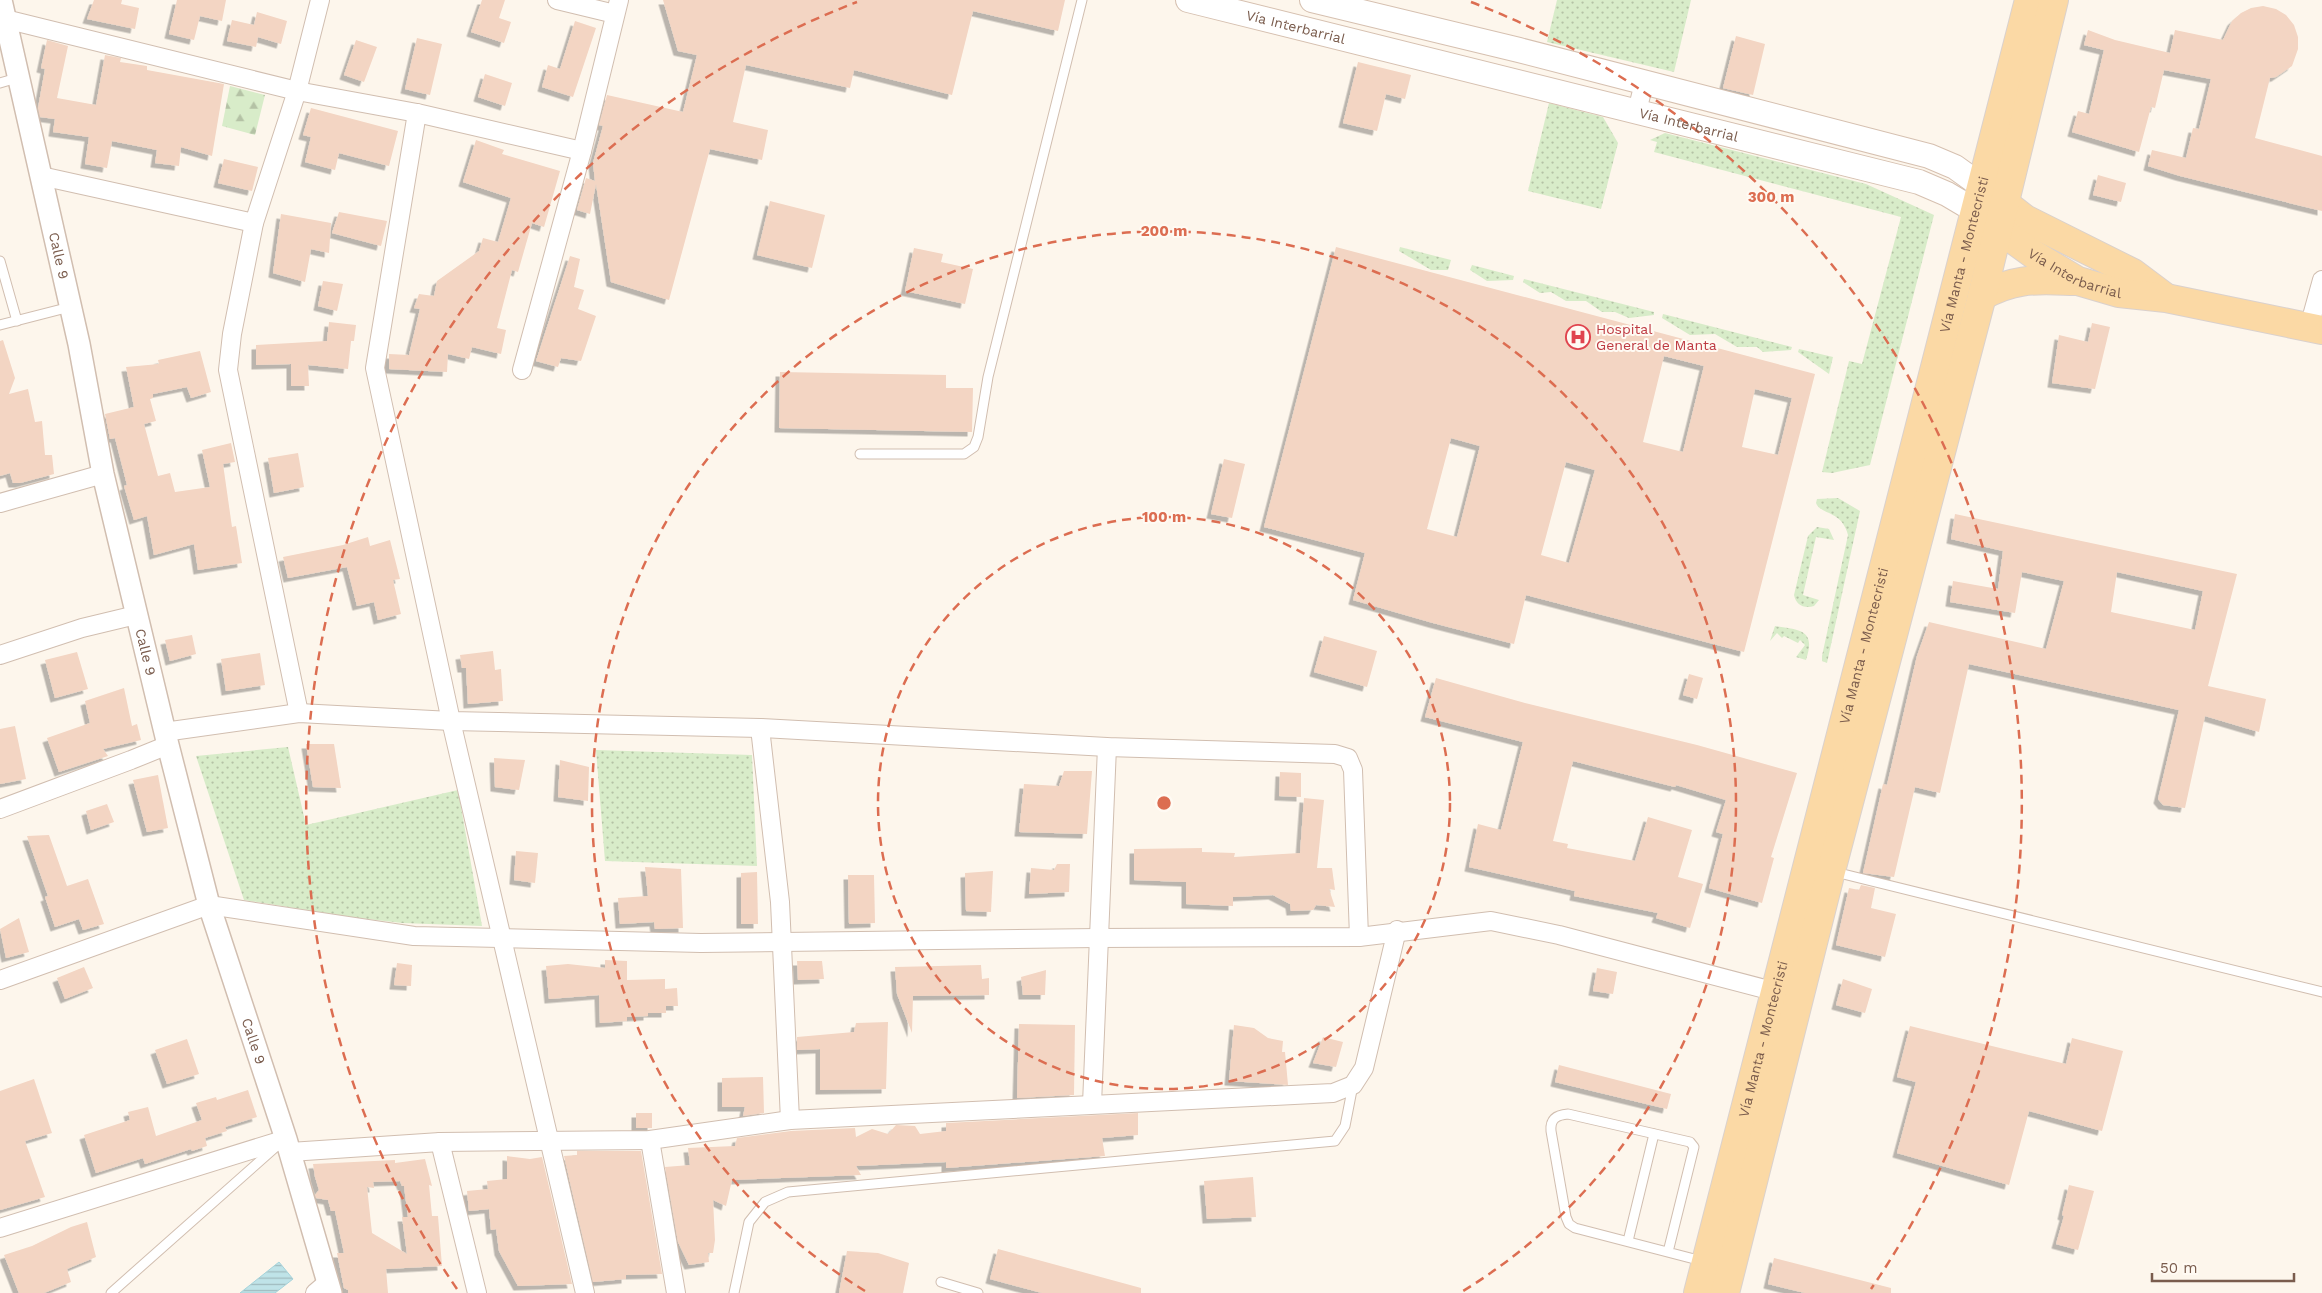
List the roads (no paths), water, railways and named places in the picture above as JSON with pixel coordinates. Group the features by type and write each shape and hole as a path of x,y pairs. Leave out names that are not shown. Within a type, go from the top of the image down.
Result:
{"main road":[{"name":"Vía Interbarrial","path":"1188,0 1919,182 1947,194 1977,197 2005,204 2032,224 2133,273 2166,298"},
{"name":"Vía Interbarrial","path":"1312,0 1519,50 1929,156 1955,167 1998,230 2078,281 2119,293 2166,298 2316,329"},
{"name":"Vía Manta - Montecristi","path":"1725,1293 1787,995 1977,197 2029,0"},
{"name":"Vía Manta - Montecristi","path":"1819,867 1982,296 2054,0"},
{"path":"1982,296 2008,283 2020,281 2078,281"},
{"name":"Vía Manta - Montecristi","path":"1698,1293 1787,995"}],"street":[{"path":"299,713 228,370 232,334 254,223 297,91 320,0"},
{"path":"522,370 582,151 617,7 557,0"},
{"path":"3,9 297,91 417,113 582,151"},
{"name":"Calle 9","path":"3,9 8,81 41,176 70,307 102,474 166,738 209,905 288,1146 325,1289"},
{"path":"1637,111 1644,83"},
{"path":"417,113 375,368 451,721 585,1293"},
{"path":"41,176 254,223"},
{"path":"2316,329 2322,280"},
{"path":"0,503 102,474"},
{"path":"0,656 82,628 136,615"},
{"path":"0,809 131,760 166,738 299,713 451,721 760,728 1106,748 1335,754 1348,758 1354,770 1359,937"},
{"path":"760,728 780,902 790,1120"},
{"path":"1092,1104 1097,938 1106,748"},
{"path":"0,980 209,905 414,936 701,943 1359,937 1397,930 1491,921 1559,935 1787,995"},
{"path":"0,1228 288,1146 549,1140 650,1140 790,1120 1333,1093 1353,1085 1364,1068 1397,930"},
{"path":"650,1140 676,1293"},
{"path":"440,1142 477,1293"}],"lane":[{"path":"860,454 964,454 974,447 978,438 988,377 1082,0"},
{"path":"0,261 17,321"},
{"path":"0,325 70,307"},
{"path":"1819,867 2322,992"},
{"path":"734,1293 749,1222 765,1202 788,1192 1335,1141 1345,1126 1353,1085"},
{"path":"1668,1252 1694,1146 1690,1142 1568,1114 1559,1114 1554,1118 1551,1124 1566,1217 1569,1224 1575,1228 1706,1262"},
{"path":"1628,1241 1654,1134"},
{"path":"111,1293 288,1146"},
{"path":"941,1282 978,1293"}],"water":[{"path":"279,1262 293,1279 275,1293 240,1293"}],"place":[{"name":"Hospital General de Manta","path":"1578,337"}]}
